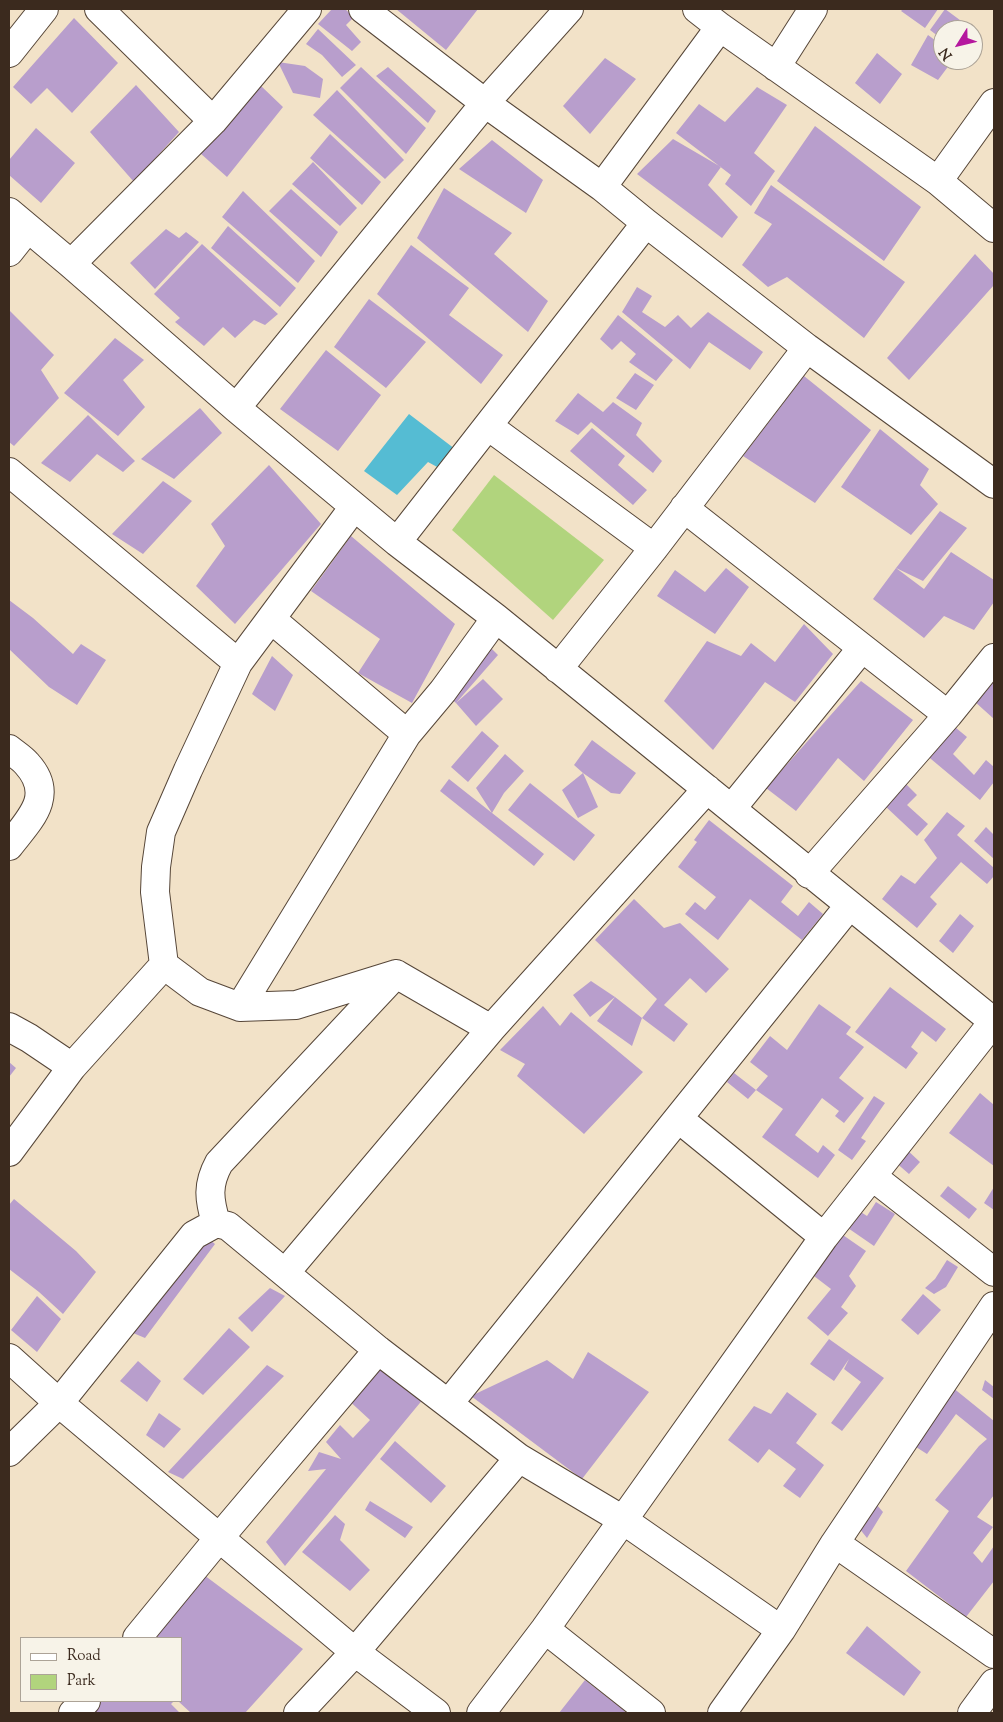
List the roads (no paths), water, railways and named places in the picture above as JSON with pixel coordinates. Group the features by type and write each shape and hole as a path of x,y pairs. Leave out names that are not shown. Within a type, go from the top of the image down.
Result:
{"street":[{"path":"9,53 44,9"},
{"path":"99,9 213,121"},
{"path":"71,264 213,121 307,9"},
{"path":"364,9 485,104 602,187 807,348 994,484"},
{"path":"236,408 485,104 569,9"},
{"path":"697,9 938,181 994,228"},
{"path":"776,67 813,9"},
{"path":"602,187 720,27"},
{"path":"938,181 994,103"},
{"path":"9,252 18,220 354,507 496,618 732,808 809,874 994,1021 824,1237 545,1629 481,1713"},
{"path":"397,542 646,223"},
{"path":"558,669 654,548 807,348"},
{"path":"488,426 654,548"},
{"path":"9,472 238,663"},
{"path":"354,507 238,663 161,832 155,892 164,965 200,992 240,1007 296,1005 396,974 491,1029"},
{"path":"684,508 948,715"},
{"path":"240,1007 407,734 443,691 496,618"},
{"path":"271,620 407,734"},
{"path":"732,808 862,648"},
{"path":"809,874 948,715 994,658"},
{"path":"9,749 27,764 38,782 41,795 36,811 9,846"},
{"path":"285,1273 491,1029 707,789"},
{"path":"449,1403 849,906"},
{"path":"9,1152 72,1067 164,965"},
{"path":"216,1223 210,1191 212,1177 219,1163 396,974"},
{"path":"9,1027 72,1067"},
{"path":"678,1119 824,1237"},
{"path":"873,1177 994,1272"},
{"path":"9,1452 59,1403 194,1235 216,1223 228,1226 378,1350 519,1458 623,1520 781,1630"},
{"path":"722,1713 781,1630 835,1543 994,1306"},
{"path":"138,1637 378,1350"},
{"path":"9,1358 59,1403 355,1652 436,1713"},
{"path":"298,1713 355,1652 519,1458"},
{"path":"835,1543 994,1654"},
{"path":"545,1629 651,1713"},
{"path":"972,1713 994,1683"},
{"path":"73,1713 85,1702"}],"water":[{"path":"409,414 455,449 439,468 428,462 397,495 364,471"}]}
